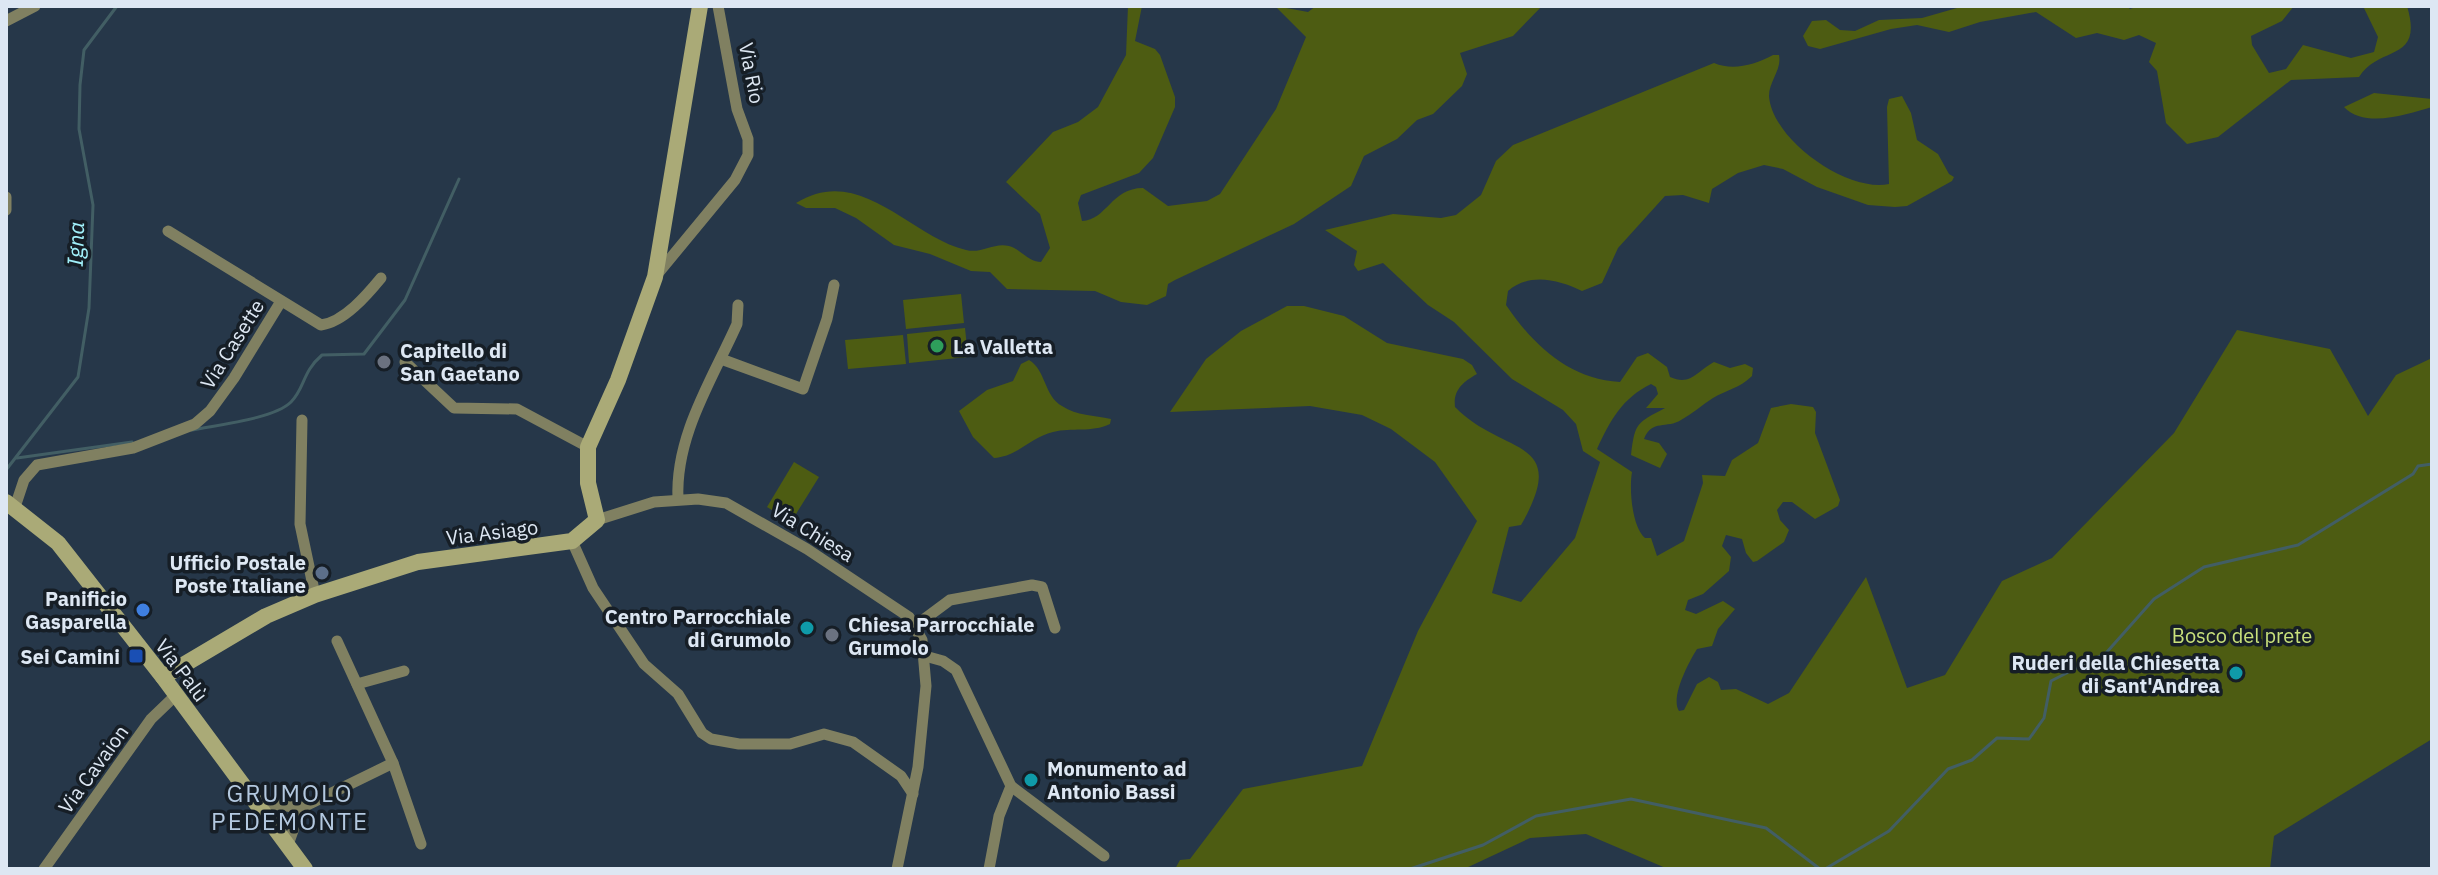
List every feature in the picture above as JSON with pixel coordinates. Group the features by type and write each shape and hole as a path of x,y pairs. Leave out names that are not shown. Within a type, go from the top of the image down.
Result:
{"street":[{"path":"6,21 35,6"},
{"path":"700,6 678,118 655,277 618,380 588,447 588,483 597,520 572,541 593,588 644,664 678,694 702,733 711,739 739,744 790,744 824,734 853,742 901,776 913,794"},
{"name":"Via Rio","path":"655,277 745,167 749,148 737,109 718,6"},
{"name":"Via Casette","path":"168,231 315,323 326,325 354,307 381,278"},
{"path":"721,359 803,389 827,319 834,285"},
{"name":"Via Casette","path":"9,504 37,465 133,448 195,424 210,411 234,378 280,303"},
{"path":"678,499 680,464 688,432 737,324 738,305"},
{"path":"405,362 449,405 467,410 496,406 517,409 588,447"},
{"path":"302,420 300,524 315,595"},
{"name":"Via Chiesa","path":"597,520 654,502 678,499 726,503 769,525 898,609 915,626"},
{"name":"Via Palù","path":"9,504 58,543 163,677 305,869"},
{"name":"Via Asiago","path":"163,677 266,616 315,595 418,562 572,541"},
{"path":"897,869 913,794 925,704 925,656 915,626 950,600 1032,585 1042,587 1046,594 1055,628"},
{"path":"337,641 393,763 421,844"},
{"path":"925,656 943,661 956,670 1011,786 1104,856"},
{"path":"357,684 404,671"},
{"name":"Via Cavaion","path":"44,869 151,719 176,695"},
{"path":"274,825 276,816 296,811 393,763"},
{"path":"989,869 999,816 1011,786"},
{"path":"257,802 296,811"},
{"path":"288,845 296,811"}],"green space":[{"path":"1128,6 1142,6 1135,41 1155,49 1160,55 1175,97 1175,107 1153,158 1139,173 1081,195 1078,203 1082,221 1098,215 1116,198 1132,189 1143,188 1168,206 1207,201 1220,194 1276,109 1306,37 1275,6 1308,12 1316,6 1542,6 1513,36 1460,53 1467,74 1462,86 1433,114 1417,120 1397,139 1364,156 1351,186 1294,224 1168,284 1166,296 1147,305 1121,302 1095,291 1007,289 990,272 971,271 930,254 894,245 856,218 835,208 806,208 796,203 819,193 842,192 863,197 945,242 966,250 1009,246 1041,262 1050,248 1040,214 1006,182 1053,132 1078,122 1098,107 1126,55"},
{"path":"1964,6 2127,6 2130,9 2139,6 2294,6 2282,21 2251,36 2252,45 2269,73 2286,69 2303,45 2351,58 2374,52 2378,37 2363,6 2407,6 2411,24 2405,45 2378,60 2359,77 2291,80 2218,137 2187,144 2166,123 2157,71 2149,62 2156,43 2139,35 2124,40 2097,33 2076,38 2036,12 1980,22 1949,32 1917,25 1891,29 1820,49 1808,46 1803,36 1812,21 1826,20 1840,30 1855,31 1879,20 1922,18"},
{"name":"Bosco del prete","path":"1779,55 1779,60 1769,96 1773,113 1797,146 1815,160 1853,180 1872,185 1889,184 1887,107 1889,99 1902,96 1911,113 1917,140 1938,154 1954,177 1952,181 1907,206 1868,205 1817,187 1783,169 1764,165 1738,173 1712,189 1709,203 1683,195 1665,196 1618,248 1602,283 1582,291 1554,281 1535,280 1526,281 1508,291 1506,305 1541,347 1569,367 1602,380 1620,382 1637,357 1648,353 1667,367 1670,377 1683,380 1693,377 1714,362 1730,368 1745,364 1753,368 1752,376 1743,383 1713,398 1681,420 1647,433 1644,439 1659,443 1667,454 1660,468 1631,455 1639,425 1665,408 1646,408 1658,394 1651,384 1625,403 1602,439 1597,449 1632,472 1634,517 1645,538 1651,538 1657,556 1684,541 1703,483 1702,475 1725,476 1732,460 1758,443 1771,408 1791,404 1813,407 1816,412 1815,433 1840,500 1838,506 1815,519 1792,502 1783,502 1777,510 1780,520 1789,530 1784,542 1757,561 1753,562 1746,553 1742,539 1726,535 1722,546 1731,557 1729,571 1703,594 1688,600 1685,610 1696,614 1723,601 1735,609 1718,629 1712,646 1697,649 1679,689 1679,711 1684,710 1697,684 1709,677 1718,682 1721,690 1736,689 1768,704 1789,693 1866,577 1907,688 1945,675 2002,581 2052,558 2174,433 2237,330 2330,349 2368,416 2396,375 2432,358 2432,739 2274,836 2270,869 1668,869 1586,834 1530,838 1464,869 1175,869 1180,860 1190,859 1243,789 1362,766 1418,631 1477,521 1435,462 1391,429 1362,415 1310,406 1170,412 1206,359 1241,331 1287,306 1304,306 1344,316 1387,343 1463,359 1472,365 1477,374 1460,387 1455,407 1473,422 1525,451 1535,461 1539,476 1535,496 1521,525 1509,527 1492,593 1521,602 1575,538 1600,462 1583,451 1576,424 1563,410 1512,379 1454,322 1428,305 1383,263 1358,271 1354,265 1357,251 1325,230 1393,214 1441,218 1456,215 1481,195 1496,161 1513,145 1714,63 1729,67 1744,66"},
{"path":"2374,93 2432,99 2432,107 2375,119 2353,114 2344,107"},
{"path":"961,294 964,323 906,329 903,300"},
{"name":"La Valletta","path":"965,328 968,357 909,363 907,334"},
{"path":"903,335 906,364 848,369 845,340"},
{"path":"1029,360 1039,370 1056,402 1074,412 1111,419 1110,424 1053,432 1010,454 994,458 973,437 959,411 987,390 1013,381 1021,364"},
{"path":"794,462 819,477 791,522 767,507"}],"waterway":[{"name":"Igna","path":"6,470 78,377 89,308 93,205 79,129 80,85 84,50 117,6"},
{"path":"192,430 272,413 291,402 322,355 364,354 405,300 459,179"},
{"path":"17,458 132,442"},
{"path":"1825,869 1889,831 1948,769 1972,760 1997,738 2029,739 2044,718 2051,681 2106,653 2154,599 2204,567 2298,545 2413,474 2418,466 2432,464"},
{"path":"1410,869 1483,845 1536,816 1631,799 1766,828 1820,869"}],"place":[{"name":"La Valletta","path":"937,346"},
{"name":"Capitello di San Gaetano","path":"384,362"},
{"name":"Ufficio Postale Poste Italiane","path":"322,573"},
{"name":"Panificio Gasparella","path":"143,610"},
{"name":"Centro Parrocchiale di Grumolo","path":"807,628"},
{"name":"Chiesa Parrocchiale Grumolo","path":"832,635"},
{"name":"Sei Camini","path":"136,656"},
{"name":"Ruderi della Chiesetta di Sant'Andrea","path":"2236,673"},
{"name":"Monumento ad Antonio Bassi","path":"1031,780"}],"district":[{"name":"GRUMOLO PEDEMONTE","path":"290,807"}]}
